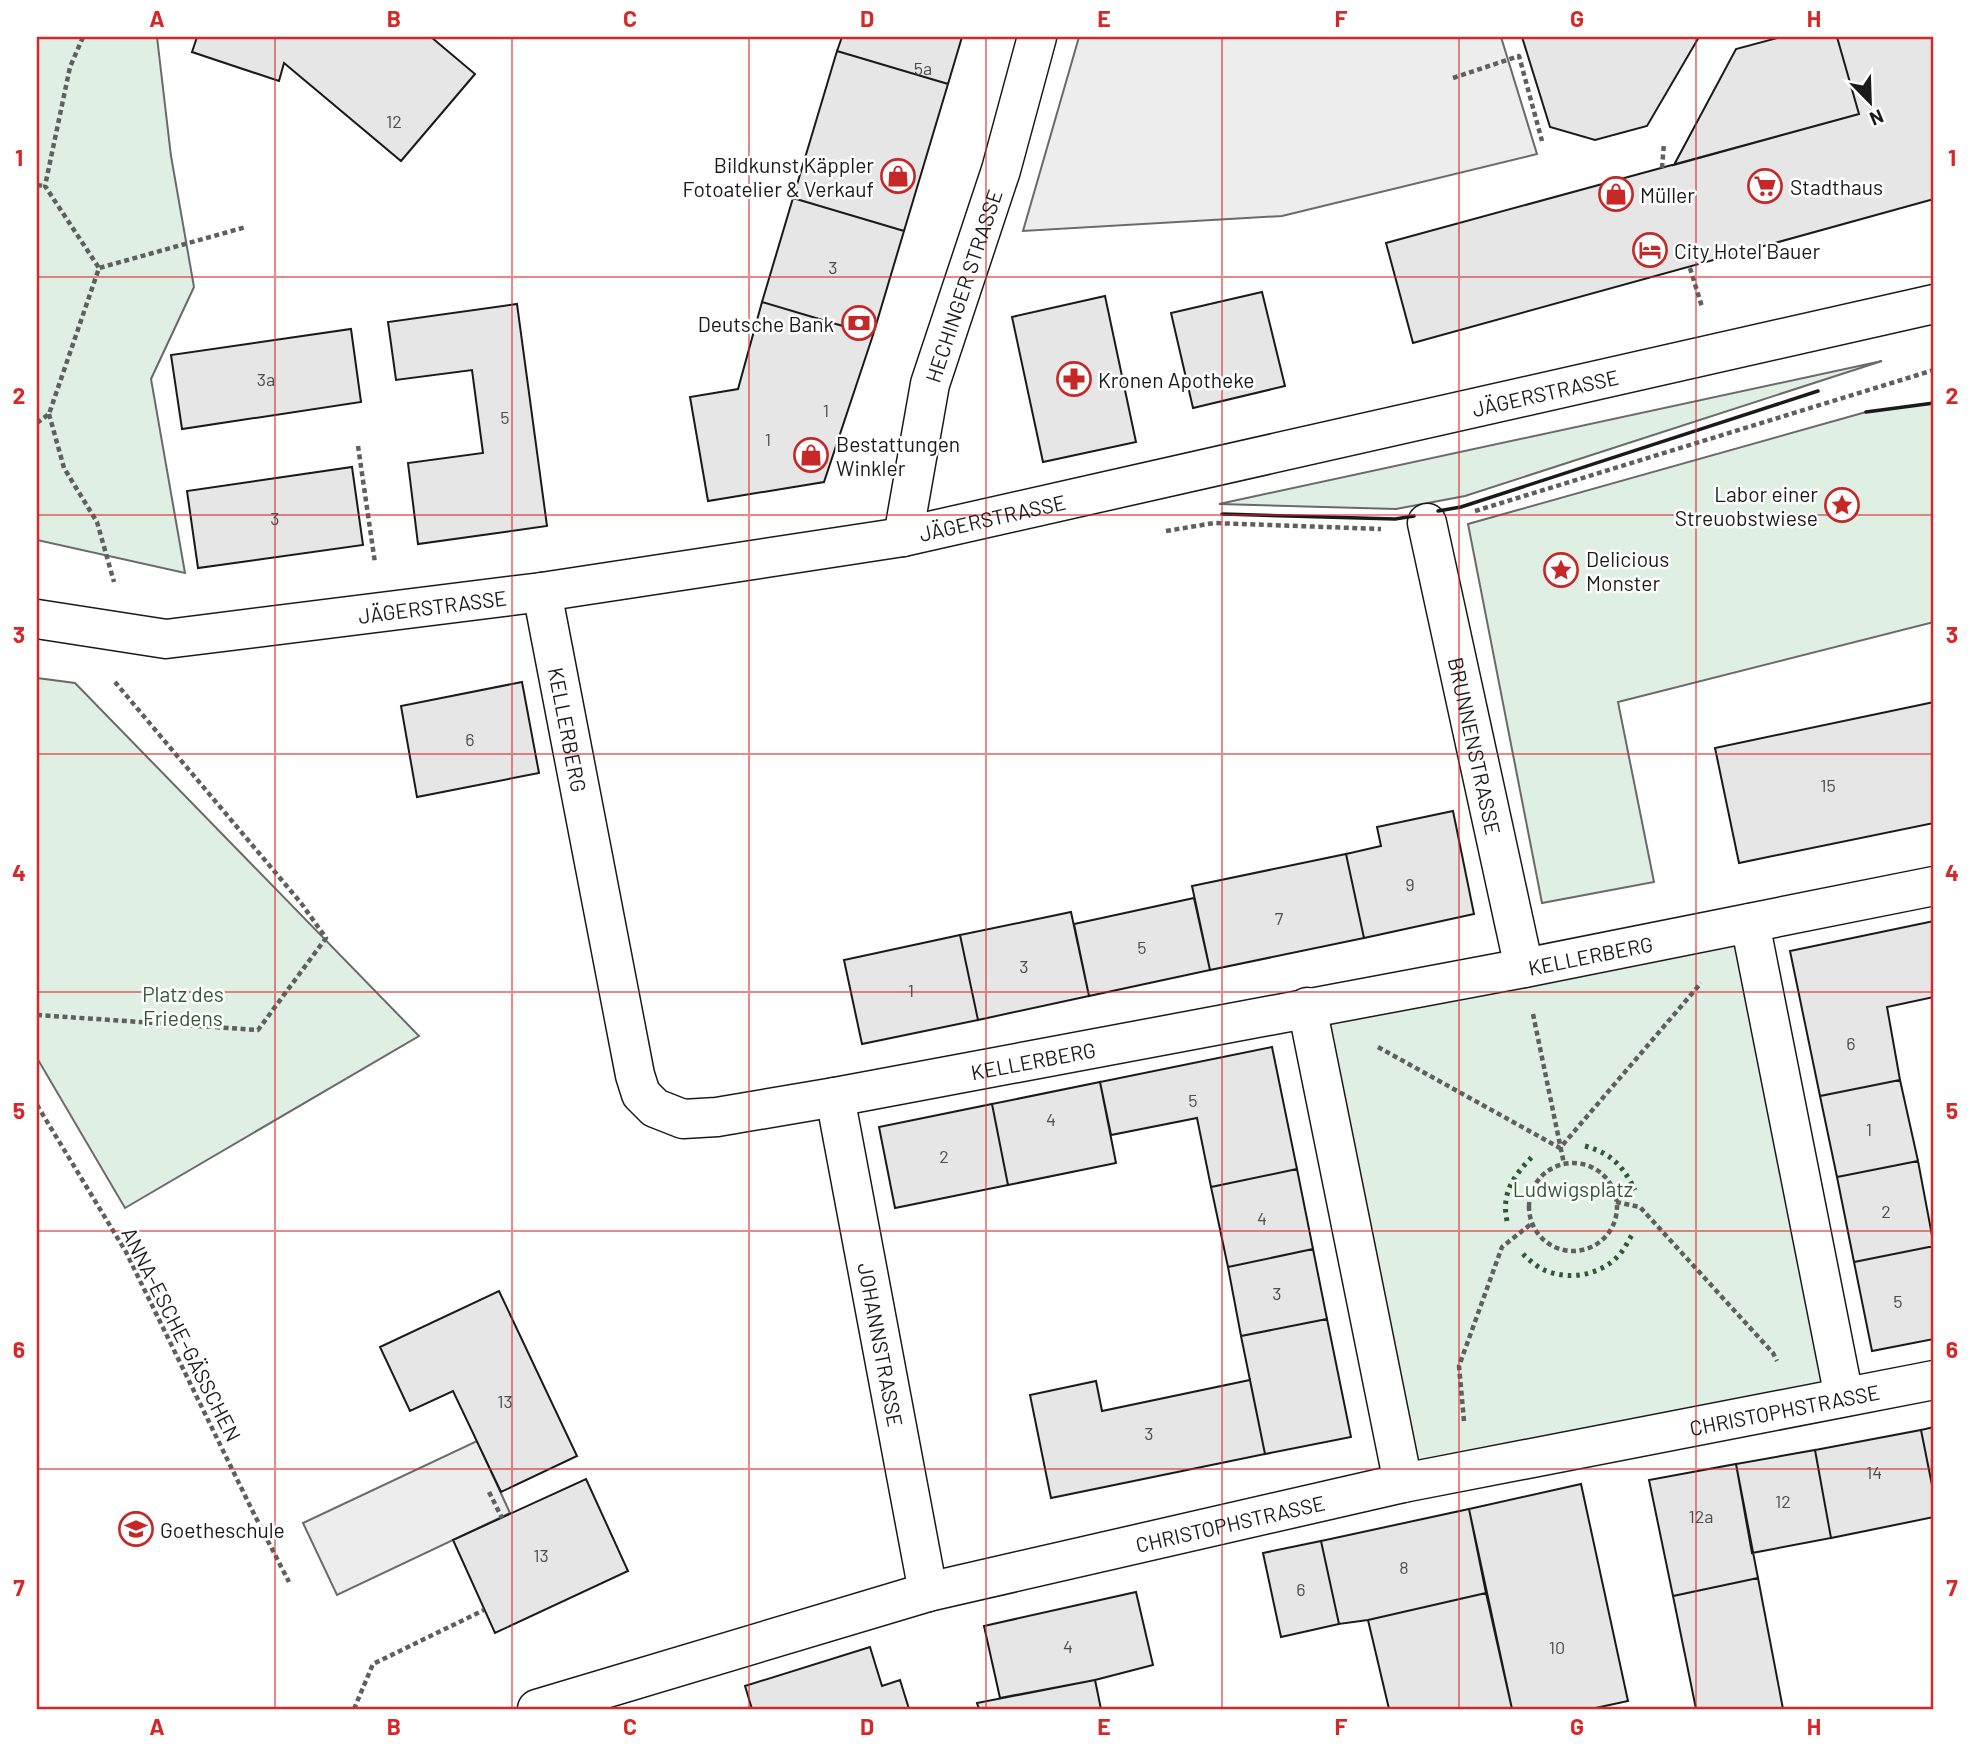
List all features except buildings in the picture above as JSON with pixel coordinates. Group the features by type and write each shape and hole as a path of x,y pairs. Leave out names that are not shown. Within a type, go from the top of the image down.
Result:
{"street":[{"name":"HECHINGER STRASSE","path":"903,537 930,384 1001,170 1037,37"},
{"name":"JÄGERSTRASSE","path":"51,622 166,639 542,592 903,537 1934,304"},
{"name":"BRUNNENSTRASSE","path":"1427,523 1524,968"},
{"name":"KELLERBERG","path":"542,592 635,1075 641,1094 655,1108 683,1119 717,1117 835,1097 1524,968 1934,886"},
{"path":"1750,923 1844,1397"},
{"path":"1307,1007 1403,1483"},
{"name":"JOHANNSTRASSE","path":"835,1097 928,1592"},
{"name":"CHRISTOPHSTRASSE","path":"537,1709 928,1592 1403,1483 1934,1380"}],"path":[{"path":"45,186 70,67 83,37"},
{"path":"1453,78 1519,56 1542,141"},
{"path":"1662,168 1664,143"},
{"path":"37,184 45,186 99,268"},
{"path":"99,268 246,228"},
{"path":"37,423 48,414 99,268"},
{"path":"1427,523 1466,514 1934,370"},
{"path":"48,414 64,468 97,522 116,586"},
{"path":"358,446 383,612"},
{"path":"37,1015 258,1030 326,938 301,903 51,622"},
{"path":"1524,968 1564,1164"},
{"path":"1560,1147 1701,983"},
{"path":"1307,1007 1560,1147"},
{"name":"ANNA-ESCHE-GÄSSCHEN","path":"37,1105 126,1252 289,1582"},
{"path":"1564,1164 1579,1164 1604,1175 1616,1202 1615,1218 1609,1232 1598,1242 1582,1250 1567,1251 1552,1246 1540,1237 1531,1223 1529,1208 1534,1187 1549,1169 1564,1164"},
{"path":"1616,1202 1640,1207 1773,1353"},
{"path":"1468,1471 1459,1366 1502,1247 1531,1223"},
{"path":"489,1492 502,1518"},
{"path":"354,1709 373,1664 484,1610"}],"green space":[{"path":"37,37 157,37 171,156 194,287 151,379 185,573 37,540"},
{"path":"1882,361 1465,496 1396,509 1219,504"},
{"path":"1934,403 1934,622 1618,702 1654,882 1542,903 1468,524 1866,412"},
{"name":"Platz des Friedens","path":"37,678 75,683 419,1036 125,1208 37,1058"},
{"name":"Ludwigsplatz","path":"1750,923 1844,1397 1403,1483 1307,1007"}],"shaded area":[{"path":"1079,37 1501,37 1537,154 1282,216 1023,231"},
{"path":"477,1441 510,1513 337,1595 303,1523"}],"hedge":[{"path":"1585,1146 1602,1152 1615,1162 1635,1190"},
{"path":"1507,1221 1506,1201 1511,1185 1534,1155"},
{"path":"1523,1254 1540,1268 1572,1276 1593,1272 1612,1261 1622,1252 1632,1235"}],"wall":[{"path":"1438,511 1461,507 1818,391"},
{"path":"1866,412 1934,403"},
{"path":"1222,514 1395,519 1414,516"}],"place":[{"name":"Bildkunst Käppler Fotoatelier & Verkauf","path":"898,176"},
{"name":"Stadthaus","path":"1765,186"},
{"name":"Müller","path":"1616,194"},
{"name":"City Hotel Bauer","path":"1650,250"},
{"name":"Deutsche Bank","path":"859,323"},
{"name":"Kronen Apotheke","path":"1074,379"},
{"name":"Bestattungen Winkler","path":"811,455"},
{"name":"Labor einer Streuobstwiese","path":"1842,505"},
{"name":"Delicious Monster","path":"1561,570"},
{"name":"Goetheschule","path":"136,1529"}]}
